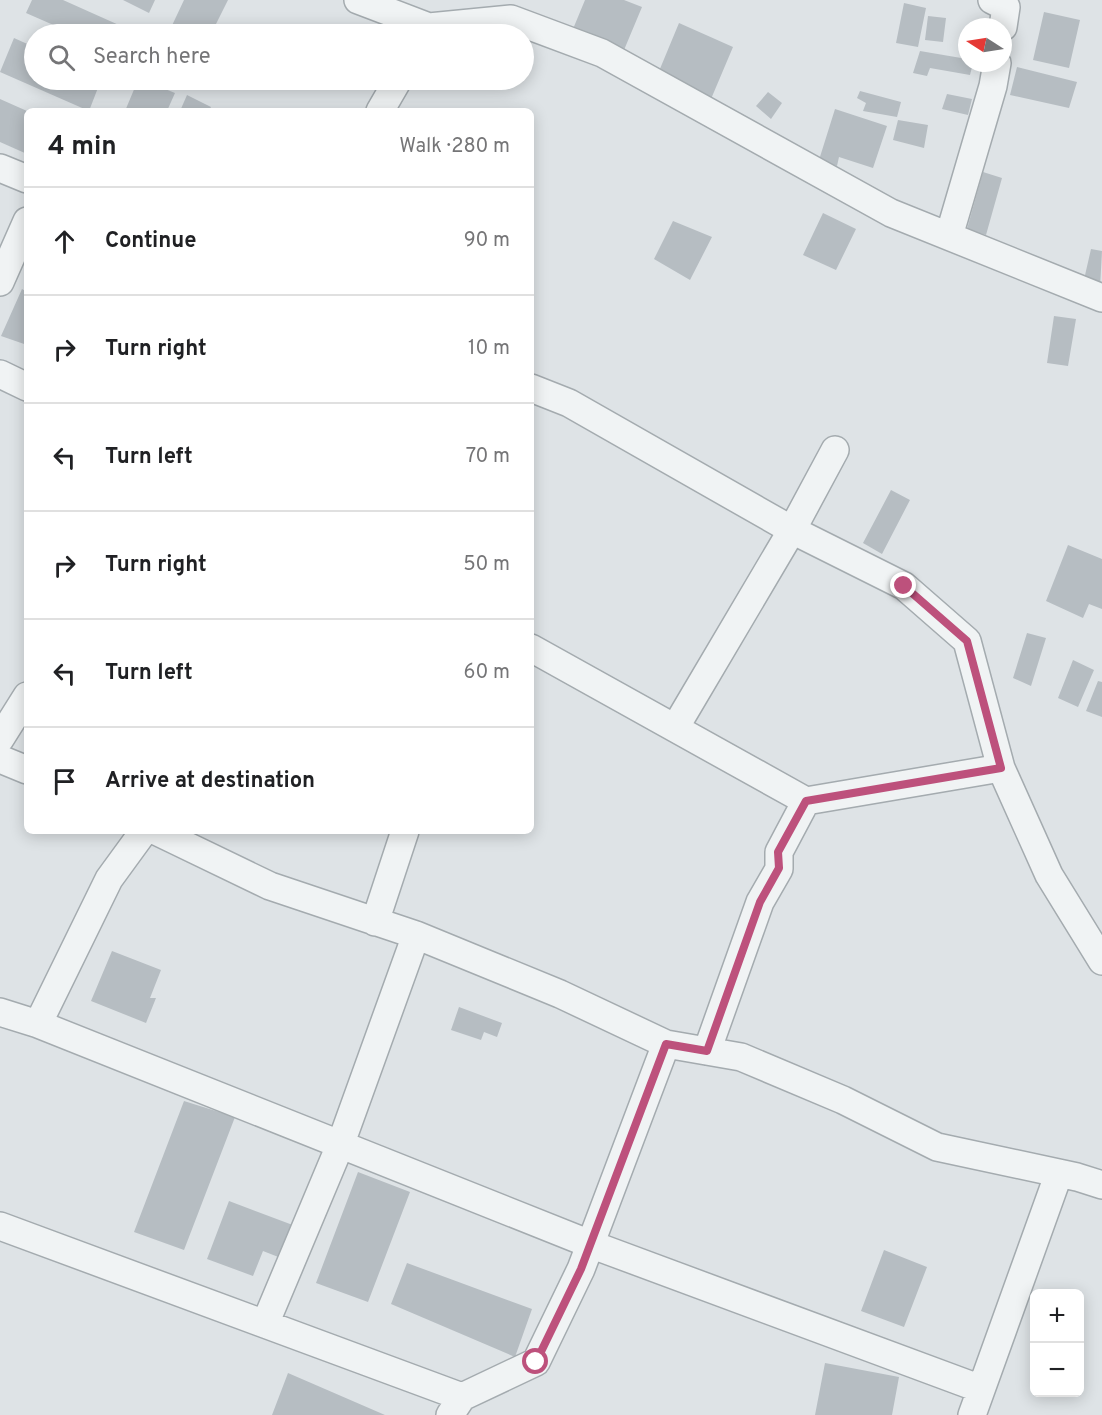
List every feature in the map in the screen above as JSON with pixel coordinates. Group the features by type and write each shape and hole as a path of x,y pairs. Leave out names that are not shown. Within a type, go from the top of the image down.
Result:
{"street":[{"path":"358,0 411,24"},
{"path":"992,0 1006,7 1004,18"},
{"path":"455,24 514,9 602,52 891,213 1102,298"},
{"path":"949,236 995,72"},
{"path":"382,108 392,90"},
{"path":"0,168 24,178"},
{"path":"0,282 24,228"},
{"path":"0,374 24,386"},
{"path":"534,389 569,403 792,530 904,586 967,641 1001,768 1049,875 1102,961"},
{"path":"675,728 792,530 835,450"},
{"path":"534,650 806,801 1001,768"},
{"path":"0,739 24,701"},
{"path":"0,759 24,769"},
{"path":"707,1051 760,902 779,868 778,852 806,801"},
{"path":"38,1024 109,879 142,834"},
{"path":"162,834 270,886 416,935 560,994 666,1044 741,1057 751,1061 843,1100 937,1147 1059,1173 1102,1185"},
{"path":"375,922 404,834"},
{"path":"265,1324 341,1143 416,935"},
{"path":"0,1012 38,1024 341,1143 590,1244 981,1389"},
{"path":"0,1226 265,1324 456,1406 536,1362 581,1269 666,1044"},
{"path":"972,1415 1059,1173"}],"building":[{"path":"32,0 63,0 117,24 51,24 26,13"},
{"path":"123,0 155,0 149,13"},
{"path":"184,0 228,0 216,24 173,24"},
{"path":"585,0 624,0 642,7 624,50 573,29"},
{"path":"904,3 926,8 918,47 896,43"},
{"path":"1044,12 1080,20 1069,68 1033,60"},
{"path":"928,16 946,18 943,42 925,40"},
{"path":"679,23 733,47 711,99 657,76"},
{"path":"14,38 24,42 24,83 0,72"},
{"path":"920,51 958,57 958,72 971,72 970,75 930,68 927,76 913,73"},
{"path":"1017,67 1077,82 1069,108 1010,95"},
{"path":"41,90 97,90 90,108 82,108"},
{"path":"134,90 168,90 175,93 168,108 126,108"},
{"path":"860,91 901,102 897,117 863,111 866,103 857,98"},
{"path":"768,92 782,103 771,119 756,106"},
{"path":"947,94 972,99 968,115 942,109"},
{"path":"187,95 211,107 210,108 181,108"},
{"path":"0,99 24,110 24,153 0,142"},
{"path":"835,109 887,126 873,168 839,157 837,166 819,160"},
{"path":"898,120 928,125 924,148 893,140"},
{"path":"983,172 1002,178 986,235 967,229"},
{"path":"823,213 856,229 836,270 803,255"},
{"path":"673,221 712,237 690,280 654,259"},
{"path":"1091,249 1102,251 1100,288 1083,284"},
{"path":"22,289 24,290 24,344 1,336"},
{"path":"1054,316 1076,319 1068,366 1047,363"},
{"path":"891,490 910,500 882,554 863,543"},
{"path":"1068,545 1102,559 1102,609 1089,604 1083,618 1046,601"},
{"path":"1027,633 1046,638 1031,686 1013,678"},
{"path":"1073,660 1094,670 1078,707 1058,698"},
{"path":"1098,681 1102,682 1102,717 1086,711"},
{"path":"112,951 161,970 150,998 156,998 146,1023 91,1001"},
{"path":"459,1007 502,1023 497,1037 484,1032 481,1040 451,1030"},
{"path":"184,1101 235,1117 184,1250 134,1232"},
{"path":"358,1172 410,1192 368,1302 316,1283"},
{"path":"229,1201 298,1227 286,1260 263,1251 253,1276 207,1259"},
{"path":"884,1250 927,1267 904,1327 861,1311"},
{"path":"407,1263 532,1309 515,1357 391,1304"},
{"path":"825,1363 899,1377 892,1415 815,1415"},
{"path":"288,1373 385,1415 272,1415"}],"route":[{"path":"536,1362 581,1269 666,1044 707,1051 760,902 779,868 778,852 806,801 1001,768 967,641 904,586"}]}
